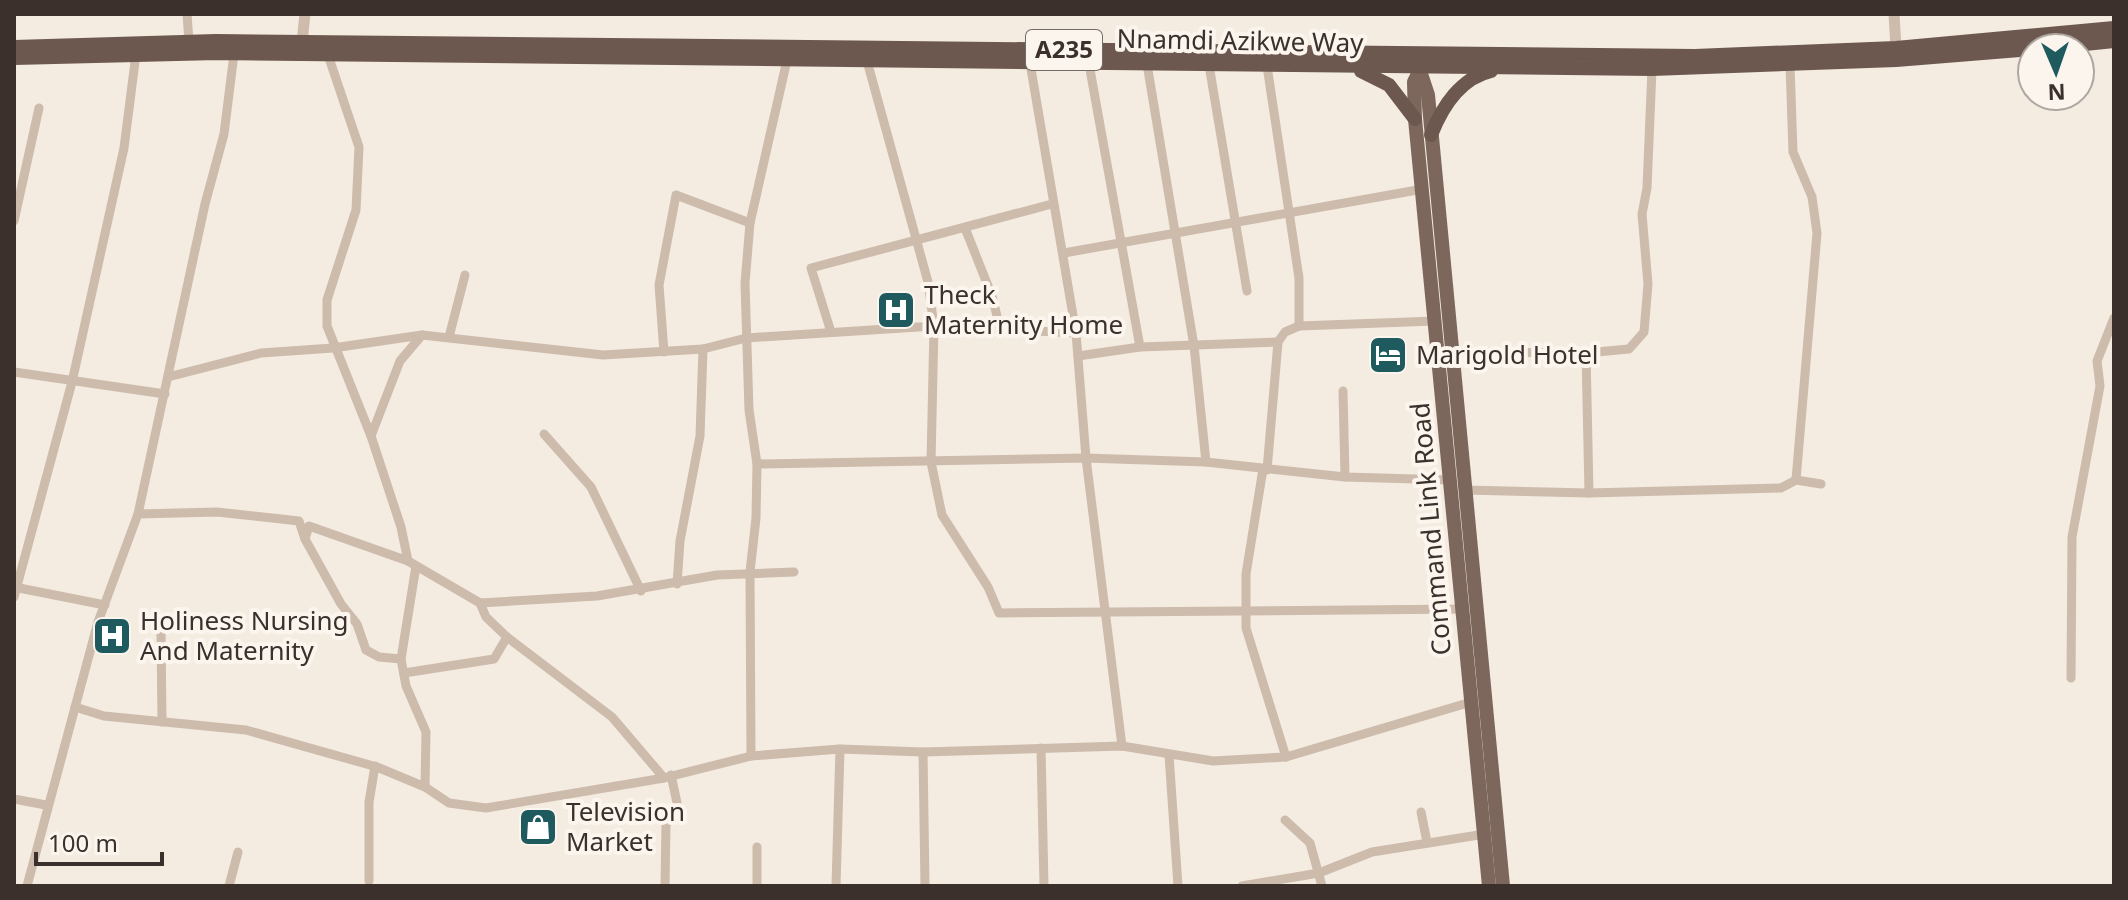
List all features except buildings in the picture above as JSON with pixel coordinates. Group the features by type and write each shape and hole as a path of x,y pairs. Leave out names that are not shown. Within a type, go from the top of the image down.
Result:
{"highway":[{"name":"Nnamdi Azikwe Way","path":"14,47 302,42 1695,56 1896,48 2114,28"},
{"name":"Nnamdi Azikwe Way","path":"14,58 234,54 1652,69 1790,65 2016,50"},
{"path":"1337,66 1362,71 1383,81 1401,97 1415,119"},
{"path":"1431,135 1445,107 1463,86 1485,72 1512,68"}],"main road":[{"path":"1376,54 1399,58 1419,68 1445,54"},
{"name":"Command Link Road","path":"1419,68 1413,91 1415,119 1451,480 1464,557 1503,886"},
{"name":"Command Link Road","path":"1419,68 1425,80 1431,135 1465,490 1464,609 1489,886"}],"street":[{"path":"187,14 189,42"},
{"path":"302,42 305,14"},
{"path":"1894,14 1896,48"},
{"path":"105,605 15,591 72,382 124,148 136,54"},
{"path":"27,886 46,805 105,605 138,514 224,134 234,54"},
{"path":"328,55 359,147 356,210 327,300 327,326 333,348 371,436 412,564 401,659 426,732 425,787"},
{"path":"751,756 750,572 756,518 757,464 746,338 745,283 750,223 787,60"},
{"path":"867,61 928,282 934,326 931,462 942,515 988,587 999,613 1464,609"},
{"path":"1030,63 1076,333 1086,458 1122,746"},
{"path":"1089,64 1140,347"},
{"path":"1147,64 1194,346 1206,462"},
{"path":"1209,65 1247,291"},
{"path":"1790,65 1793,152 1812,197 1817,233 1796,480"},
{"path":"1267,66 1291,210 1299,278 1299,326"},
{"path":"1452,352 1586,353 1629,349 1644,332 1648,284 1642,214 1647,188 1652,69"},
{"path":"14,221 39,108"},
{"path":"1064,253 1235,219 1423,189"},
{"path":"664,352 659,285 676,195 750,223"},
{"path":"831,332 811,268 1052,204"},
{"path":"965,228 992,296 1000,328"},
{"path":"449,337 465,275"},
{"path":"2071,678 2072,537 2100,386 2097,361 2114,318"},
{"path":"1286,757 1246,628 1246,574 1265,470 1278,342 1285,332 1299,326 1435,321"},
{"path":"168,377 261,353 333,348 422,335 603,355 703,349 746,338 934,326 1076,333"},
{"path":"371,436 400,361 422,335"},
{"path":"1078,356 1140,347 1278,342"},
{"path":"677,584 682,525 700,436 703,349"},
{"path":"1586,353 1589,493"},
{"path":"14,372 165,394"},
{"path":"1343,391 1345,477"},
{"path":"544,434 591,487 641,591"},
{"path":"757,464 1086,458 1206,462 1345,477 1451,480"},
{"path":"1465,490 1589,493 1781,488 1796,480 1821,484"},
{"path":"138,514 217,512 299,521 305,539 341,604 357,624 366,650 379,657 401,659"},
{"path":"305,539 309,526 412,564 480,603 641,591 750,572 794,572"},
{"path":"480,603 486,617 507,637 612,717 667,777 679,812 666,824 665,886"},
{"path":"161,631 162,722"},
{"path":"404,673 494,659 507,637"},
{"path":"75,707 104,716 246,730 375,766 425,787 449,803 486,808 667,777 751,756 840,749 923,752 1122,746 1213,761 1286,757 1471,702"},
{"path":"1041,748 1044,886"},
{"path":"836,886 840,749"},
{"path":"923,752 925,886"},
{"path":"1169,755 1178,886"},
{"path":"369,881 369,802 375,766"},
{"path":"14,799 46,805"},
{"path":"1421,812 1427,842"},
{"path":"1285,820 1310,843 1322,886"},
{"path":"1242,886 1319,873 1372,852 1485,834"},
{"path":"757,847 757,886"},
{"path":"229,886 238,852"}],"place":[{"name":"Theck Maternity Home","path":"896,310"},
{"name":"Marigold Hotel","path":"1388,355"},
{"name":"Holiness Nursing And Maternity","path":"112,636"},
{"name":"Television Market","path":"538,827"}]}
